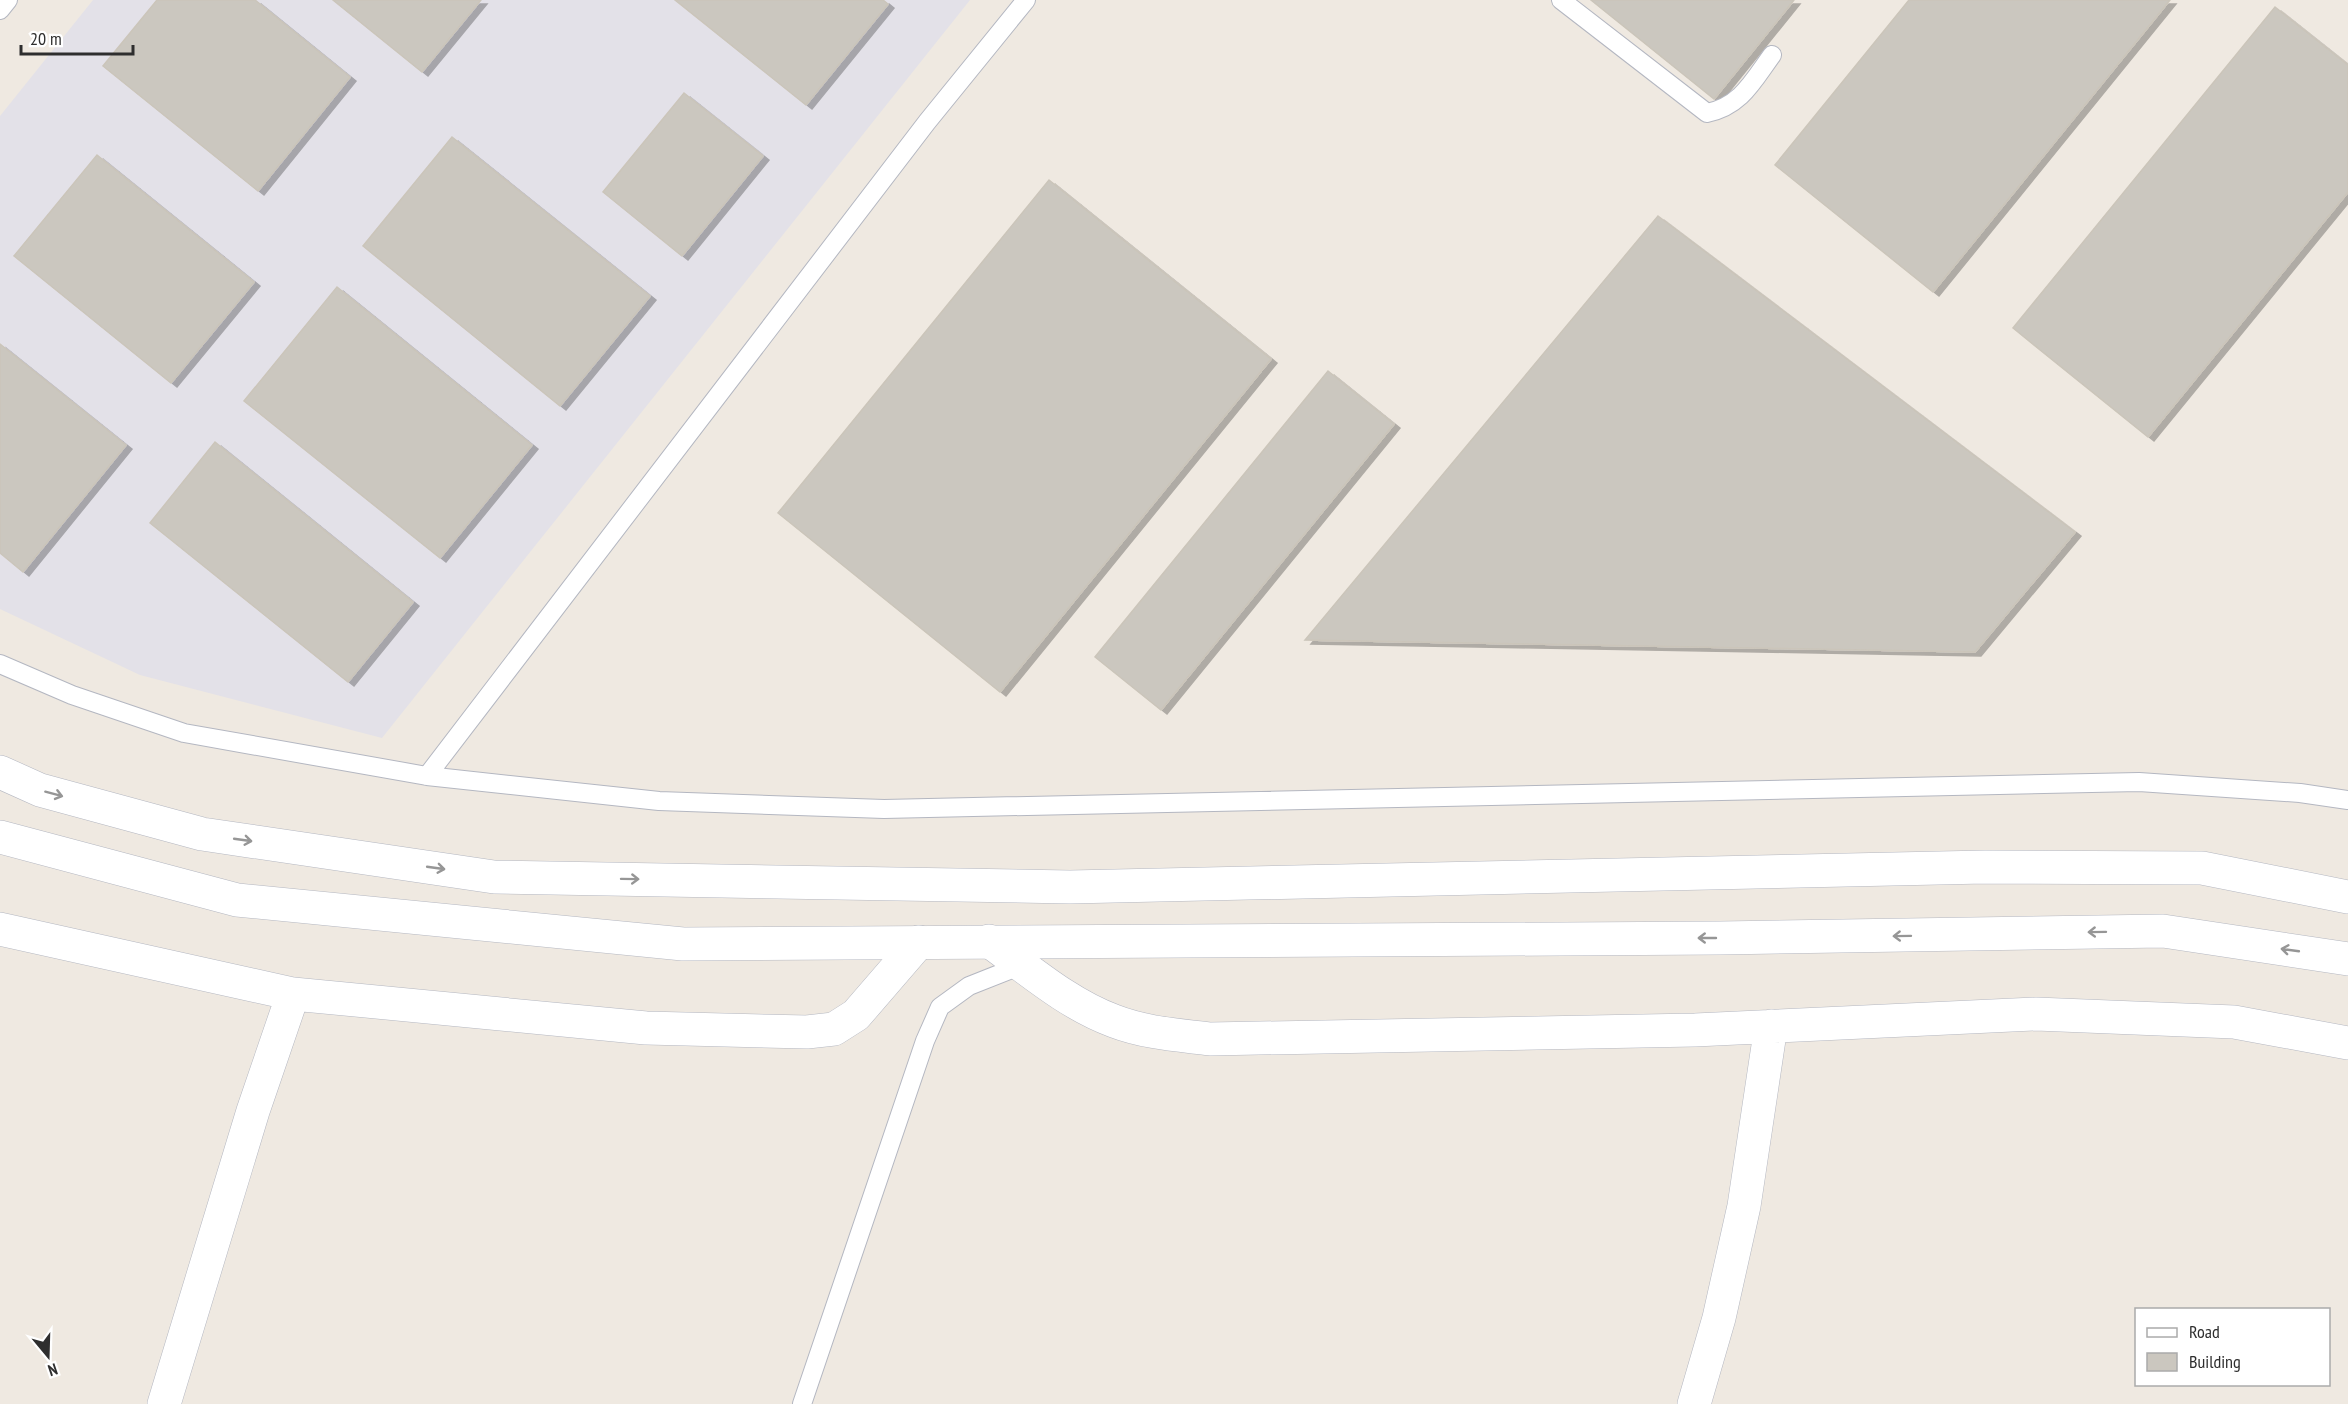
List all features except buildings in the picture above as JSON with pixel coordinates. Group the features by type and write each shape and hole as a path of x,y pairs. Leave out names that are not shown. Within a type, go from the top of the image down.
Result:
{"street":[{"path":"0,772 40,790 202,834 494,876 1070,886 1973,867 2202,868 2348,897"},
{"path":"0,837 237,900 683,944 1720,938 2163,931 2348,959"},
{"path":"0,929 293,994 646,1028 807,1032 834,1029 856,1016 918,942"},
{"path":"989,941 1079,1005 1115,1022 1159,1033 1210,1039 1683,1030 2036,1014 2234,1022 2348,1043"},
{"path":"164,1404 253,1111 293,994"},
{"path":"1694,1404 1719,1318 1744,1206 1771,1026"}],"lane":[{"path":"0,10 8,0"},
{"path":"427,776 927,122 1026,0"},
{"path":"1561,0 1707,113 1722,110 1740,98 1772,55"},
{"path":"0,664 72,695 184,733 427,776 658,801 884,809 2139,782 2300,793 2348,800"},
{"path":"802,1404 925,1041 940,1007 969,986 1022,965"}],"shaded area":[{"path":"93,0 970,0 382,738 140,675 0,609 0,116"}]}
